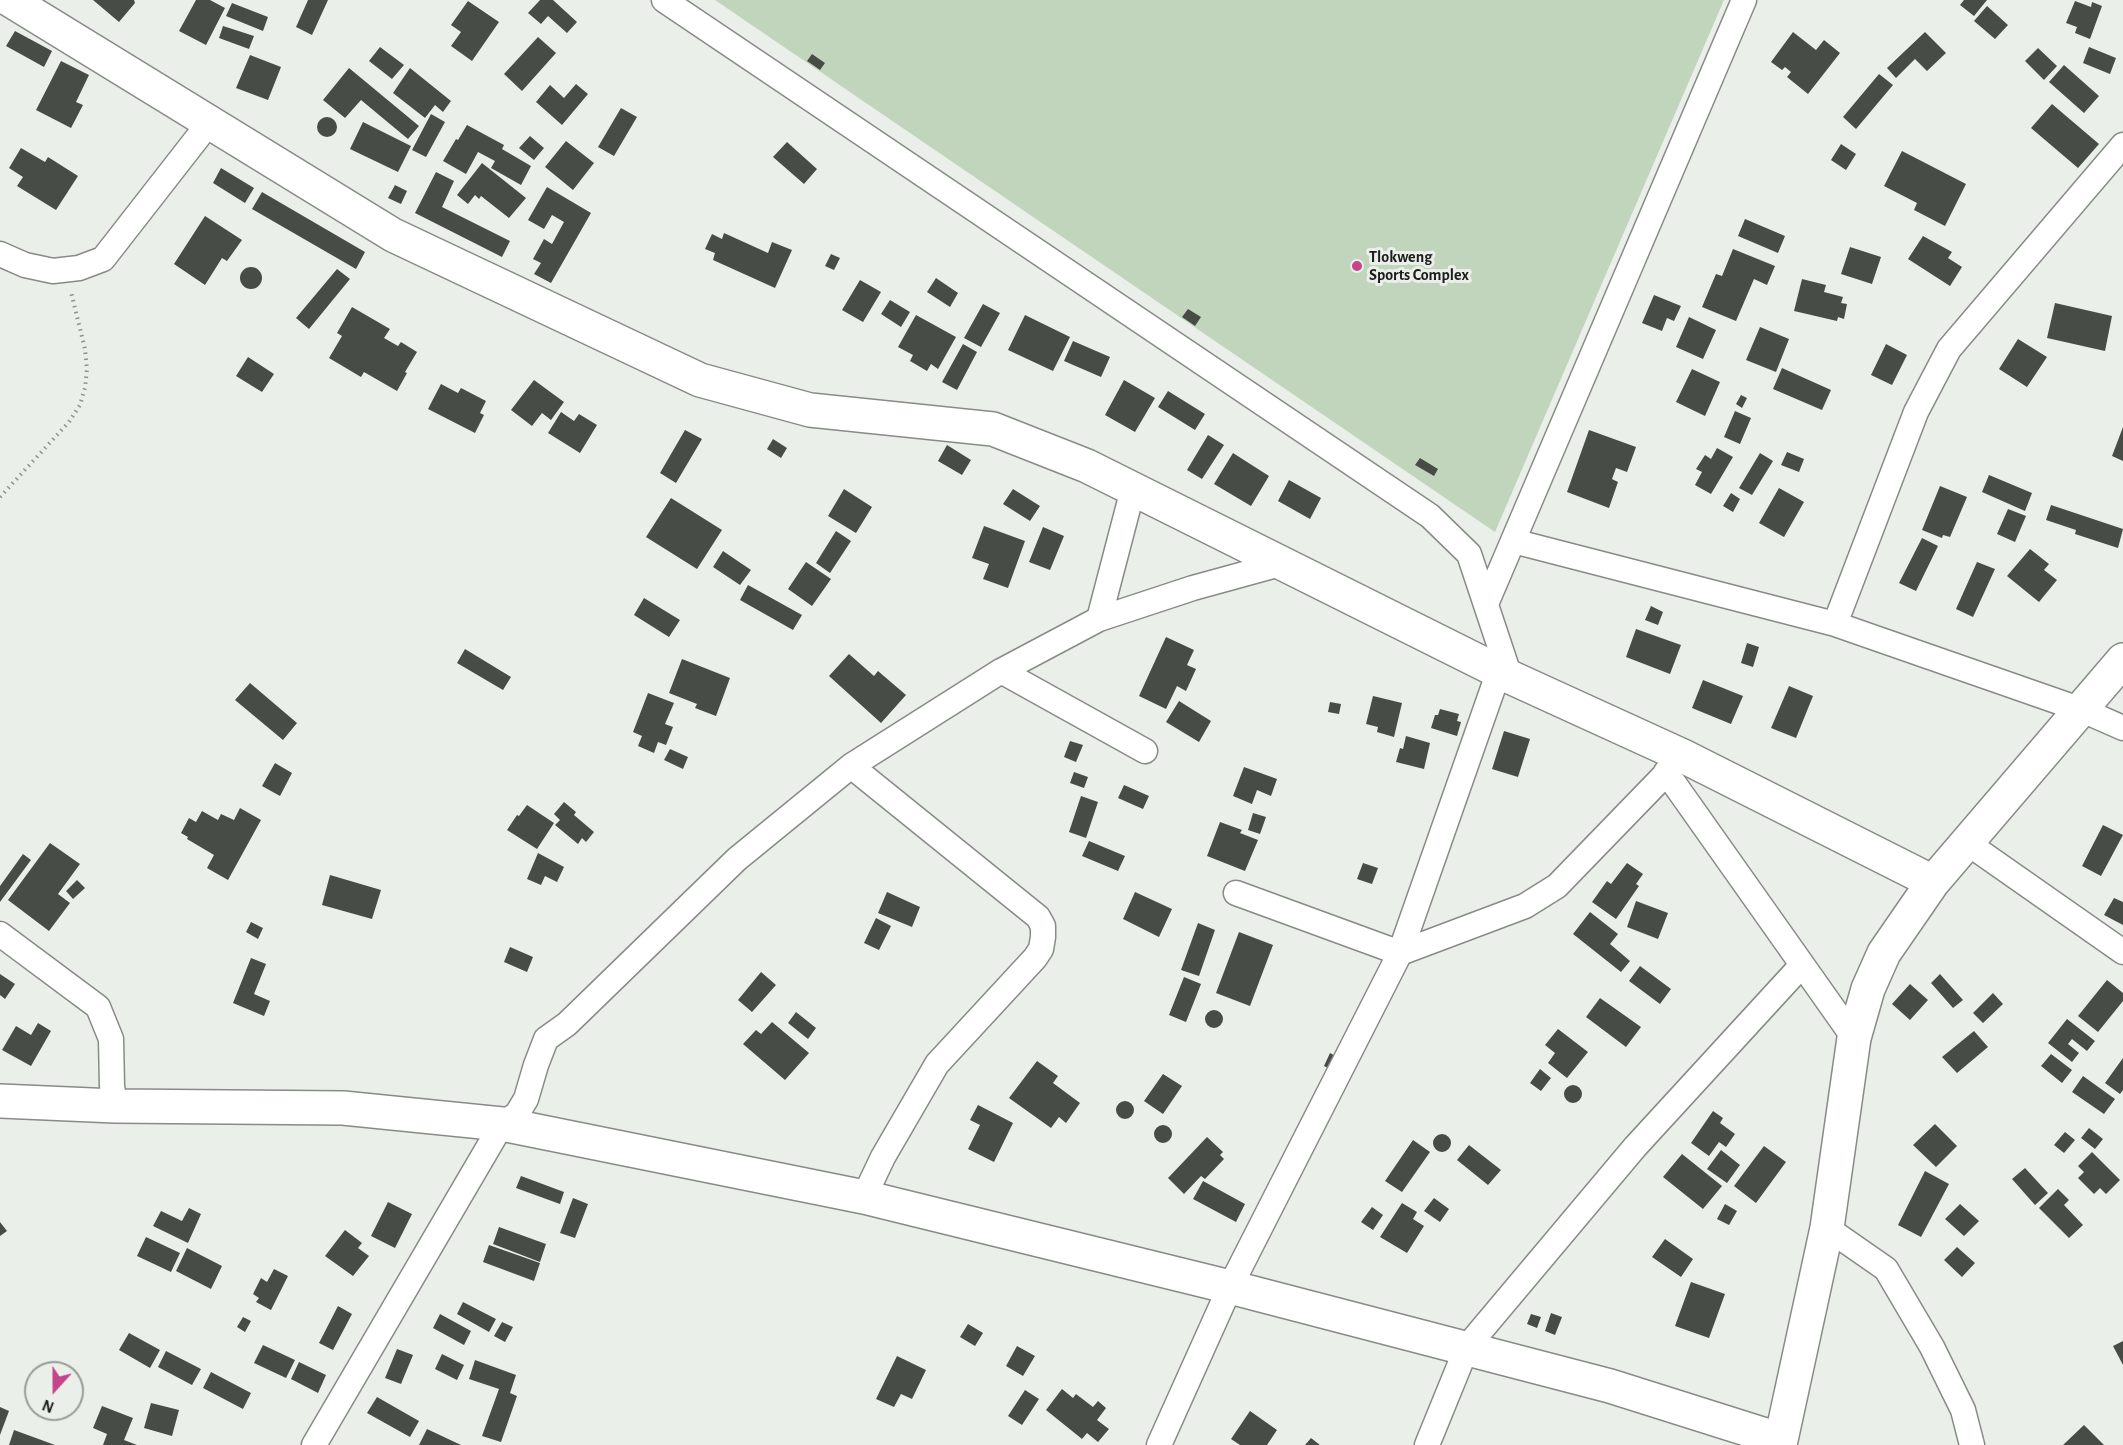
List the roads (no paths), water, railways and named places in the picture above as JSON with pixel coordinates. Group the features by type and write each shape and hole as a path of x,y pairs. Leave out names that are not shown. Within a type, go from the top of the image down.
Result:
{"street":[{"path":"10,0 393,235 700,380 810,410 993,429 1087,466 1505,674 1675,764 1933,882"},
{"path":"664,0 1430,516 1469,554 1486,604 1505,674 1400,953 1230,1287 1159,1445"},
{"path":"1486,604 1744,0"},
{"path":"0,254 25,265 53,271 66,270 103,259 209,123"},
{"path":"1835,624 1916,412 1949,349 2123,145"},
{"path":"1099,619 1133,489"},
{"path":"1513,541 1835,624 2082,710 2123,728"},
{"path":"314,1445 502,1124 517,1114 526,1099 546,1039 567,1024 737,859 851,766 1001,670 1099,619 1193,588 1284,563"},
{"path":"0,1101 113,1096 343,1108 502,1124 864,1197 1230,1287 1610,1386 1779,1442 1827,1228 1854,1038 1868,989 1884,953 1933,882 2123,660"},
{"path":"1001,670 1144,751"},
{"path":"1236,893 1400,953 1526,906 1557,886 1675,764"},
{"path":"1675,764 1802,965 1854,1038"},
{"path":"851,766 1038,917 1043,926 1044,937 1041,949 1035,958 937,1064 883,1157 864,1197"},
{"path":"1966,842 2123,952"},
{"path":"0,934 98,1007 111,1039 113,1096"},
{"path":"1427,1445 1467,1347 1635,1147 1802,965"},
{"path":"1827,1228 1886,1269 1932,1347 1963,1410 1972,1445"}],"place":[{"name":"Tlokweng Sports Complex","path":"1357,266"}]}
